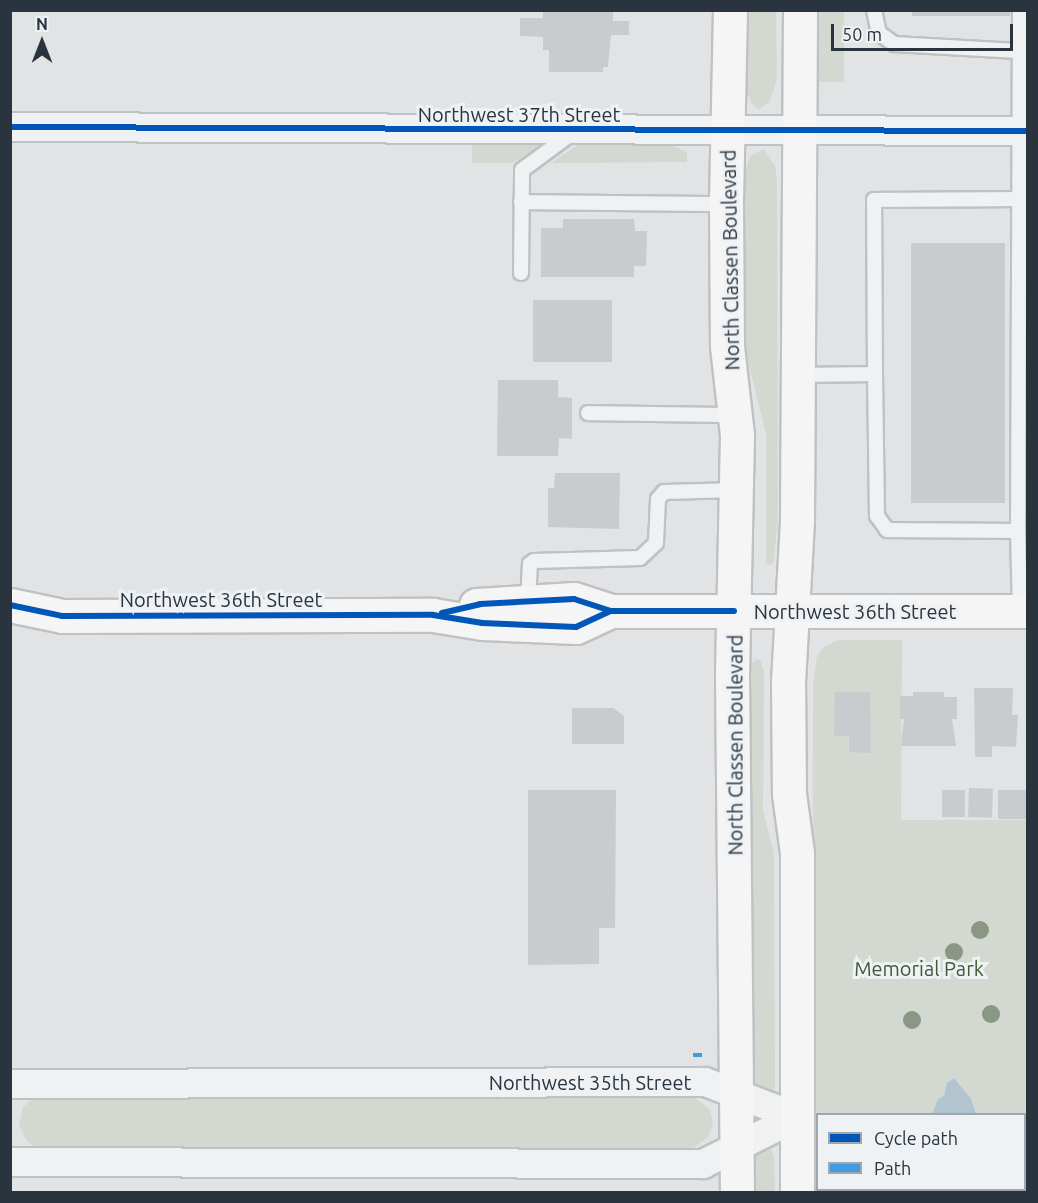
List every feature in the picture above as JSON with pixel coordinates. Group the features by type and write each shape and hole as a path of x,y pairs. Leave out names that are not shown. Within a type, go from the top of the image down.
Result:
{"main road":[{"name":"North Classen Boulevard","path":"730,10 730,131 726,204 728,346 736,415 737,490 734,611 737,1192"},
{"path":"797,1192 797,853 789,794 797,519 795,375 801,131 800,10"},
{"name":"Northwest 36th Street","path":"433,615 480,604 574,599 610,610 1024,611"},
{"name":"Northwest 36th Street","path":"10,605 62,616"},
{"name":"Northwest 36th Street","path":"10,627 62,616 433,615 482,623 576,627 610,610"}],"street":[{"name":"Northwest 37th Street","path":"10,127 1024,131"},
{"name":"Northwest 35th Street","path":"10,1084 705,1082 797,1117"},
{"path":"10,1162 703,1164 797,1117"}],"lane":[{"path":"874,10 879,33 894,44 1018,51"},
{"path":"1020,10 1018,51 1024,131 1021,199 1018,531 1024,611"},
{"path":"521,273 522,170 575,130"},
{"path":"1018,531 887,530 877,516 874,200 1021,199"},
{"path":"521,202 726,204"},
{"path":"795,375 874,374"},
{"path":"588,413 736,415"},
{"path":"528,601 530,564 534,561 640,558 656,543 658,499 664,492 737,490"}],"green space":[{"path":"743,11 776,11 777,79 770,101 759,110 752,104 744,87"},
{"path":"816,11 844,11 844,82 816,82"},
{"path":"472,144 544,144 512,163 472,163"},
{"path":"579,144 669,144 687,152 687,162 551,163"},
{"path":"764,149 775,166 777,180 778,521 773,564 770,565 766,564 766,434 744,345 743,177 750,156"},
{"name":"Memorial Park","path":"839,640 902,640 901,820 1027,820 1027,1192 812,1192 813,684 817,656 825,646"},
{"path":"756,659 760,660 764,671 763,811 774,853 775,1087 772,1096 753,1093 750,1080 749,667"},
{"path":"693,1096 710,1110 713,1124 708,1137 692,1149 40,1150 27,1141 19,1125 23,1107 35,1097"},
{"path":"769,1145 774,1156 775,1192 749,1192 751,1153"}],"water":[{"path":"954,1078 971,1099 976,1113 932,1113 938,1099 944,1096 947,1083"}],"building":[{"path":"543,10 613,10 613,21 629,21 629,35 611,35 608,67 603,67 603,72 549,72 549,50 543,50 543,37 520,36 520,18 543,18"},
{"path":"912,10 1010,10 1010,16 912,16"},
{"path":"563,219 634,219 635,231 647,231 646,266 634,266 634,277 541,277 541,228 563,228"},
{"path":"911,243 1005,243 1005,503 911,503"},
{"path":"533,300 612,300 612,362 533,362"},
{"path":"498,380 558,380 558,397 572,398 572,439 559,438 558,456 497,456"},
{"path":"555,473 620,473 619,529 548,527 548,488 554,488"},
{"path":"974,688 1013,688 1012,715 1018,715 1016,747 992,746 992,757 975,757"},
{"path":"835,692 870,692 871,753 849,752 849,736 834,736"},
{"path":"913,692 944,692 944,697 957,697 957,719 952,719 956,746 901,746 904,719 900,719 900,696 913,696"},
{"path":"572,708 613,708 624,716 624,744 572,744"},
{"path":"969,788 993,789 992,818 968,817"},
{"path":"528,790 616,790 615,928 599,928 599,964 528,965"},
{"path":"942,790 965,790 965,817 942,817"},
{"path":"998,790 1028,790 1028,819 998,819"}],"marked path":[{"path":"693,1055 707,1055"}],"cycle path":[{"path":"10,127 1028,131"},
{"path":"442,613 480,604 574,599 610,611 734,611"},
{"path":"10,605 62,616 433,615 482,623 576,627 610,611"}]}
